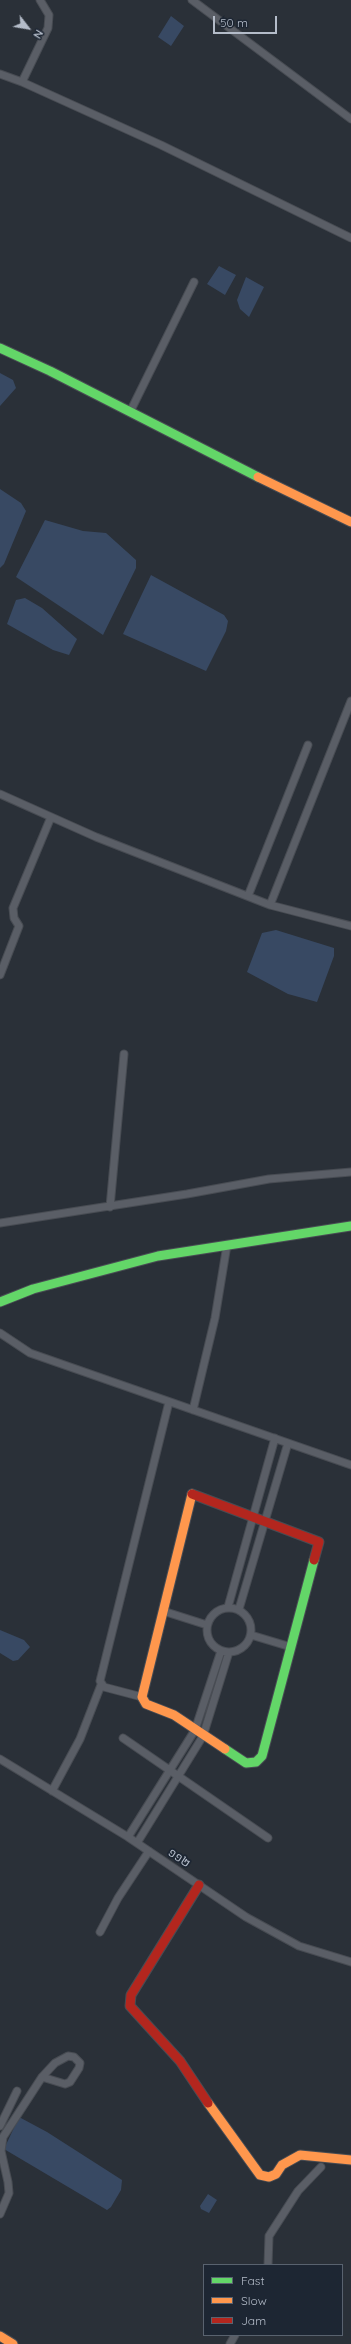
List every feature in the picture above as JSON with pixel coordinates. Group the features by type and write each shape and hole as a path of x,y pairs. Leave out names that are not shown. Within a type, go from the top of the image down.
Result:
{"street":[{"path":"22,82 48,28 49,15 40,0"},
{"path":"192,0 351,119"},
{"path":"0,74 22,82 160,146 351,238"},
{"path":"130,412 194,282"},
{"path":"0,348 130,412 192,445 351,522"},
{"path":"270,905 351,702"},
{"path":"248,896 308,745"},
{"path":"0,794 51,818 270,905 351,926"},
{"path":"0,975 19,926 14,918 13,908 51,818"},
{"path":"110,1207 124,1054"},
{"path":"0,1223 110,1207 269,1179 351,1172"},
{"path":"0,1302 14,1294 158,1256 351,1226"},
{"path":"193,1410 215,1318 227,1245"},
{"path":"0,1333 30,1353 351,1465"},
{"path":"52,1792 80,1739 102,1685 100,1681 169,1402"},
{"path":"228,1607 275,1438"},
{"path":"239,1609 288,1443"},
{"path":"192,1495 265,1521 319,1542 262,1756 256,1762 246,1763 174,1715 146,1704 143,1702 142,1697 192,1495"},
{"path":"228,1607 239,1609 250,1620 251,1635 243,1648 229,1652 221,1651 211,1643 208,1638 207,1625 214,1614 228,1607"},
{"path":"163,1610 207,1625"},
{"path":"251,1635 291,1647"},
{"path":"128,1837 170,1770 199,1733 221,1651"},
{"path":"137,1843 179,1776 199,1733 229,1652"},
{"path":"102,1685 142,1697"},
{"path":"123,1738 268,1838"},
{"name":"១១២","path":"0,1759 128,1837 246,1917 299,1946 351,1962"},
{"path":"100,1932 118,1898 149,1851"},
{"path":"199,1885 131,1995 130,2006 180,2061 226,2131 260,2175 269,2177 276,2174 282,2165 300,2155 351,2160"},
{"path":"0,2214 8,2193 8,2182 0,2151 3,2137 42,2077 55,2063 68,2056 74,2058 80,2063 79,2068 70,2082 65,2084 42,2077"},
{"path":"0,2126 17,2091"},
{"path":"268,2264 269,2236 298,2191 321,2167"},
{"path":"0,2336 13,2344"}],"water":[{"path":"171,16 184,26 171,46 158,37"},
{"path":"219,266 236,275 225,295 207,284"},
{"path":"246,277 264,287 249,317 240,309 237,300"},
{"path":"0,373 13,380 16,388 0,406"},
{"path":"0,489 21,503 26,511 4,564 0,568"},
{"path":"45,520 83,531 106,533 136,560 136,568 103,635 16,577"},
{"path":"151,575 224,615 228,621 226,631 206,671 123,634"},
{"path":"25,598 42,608 77,639 69,655 53,650 7,624 16,600"},
{"path":"276,930 334,948 334,956 317,1002 288,994 247,972 262,933"},
{"path":"0,1630 24,1640 30,1647 18,1660 13,1661 0,1653"},
{"path":"19,2117 47,2132 122,2180 121,2190 111,2207 107,2210 4,2149"},
{"path":"208,2194 217,2200 209,2213 201,2209 200,2206"}],"traffic: fast":[{"path":"0,348 50,371 258,477"},
{"path":"0,1302 33,1289 158,1256 351,1226"},
{"path":"225,1749 246,1763 256,1762 262,1756 314,1560"}],"traffic: slow":[{"path":"258,477 351,522"},
{"path":"192,1494 142,1697 146,1704 174,1715 225,1749"},
{"path":"208,2103 260,2175 269,2177 276,2174 282,2165 300,2155 351,2160"},
{"path":"0,2336 13,2344"}],"traffic: jam":[{"path":"192,1494 319,1542 314,1560"},
{"path":"199,1885 131,1995 130,2006 180,2061 208,2103"}]}
